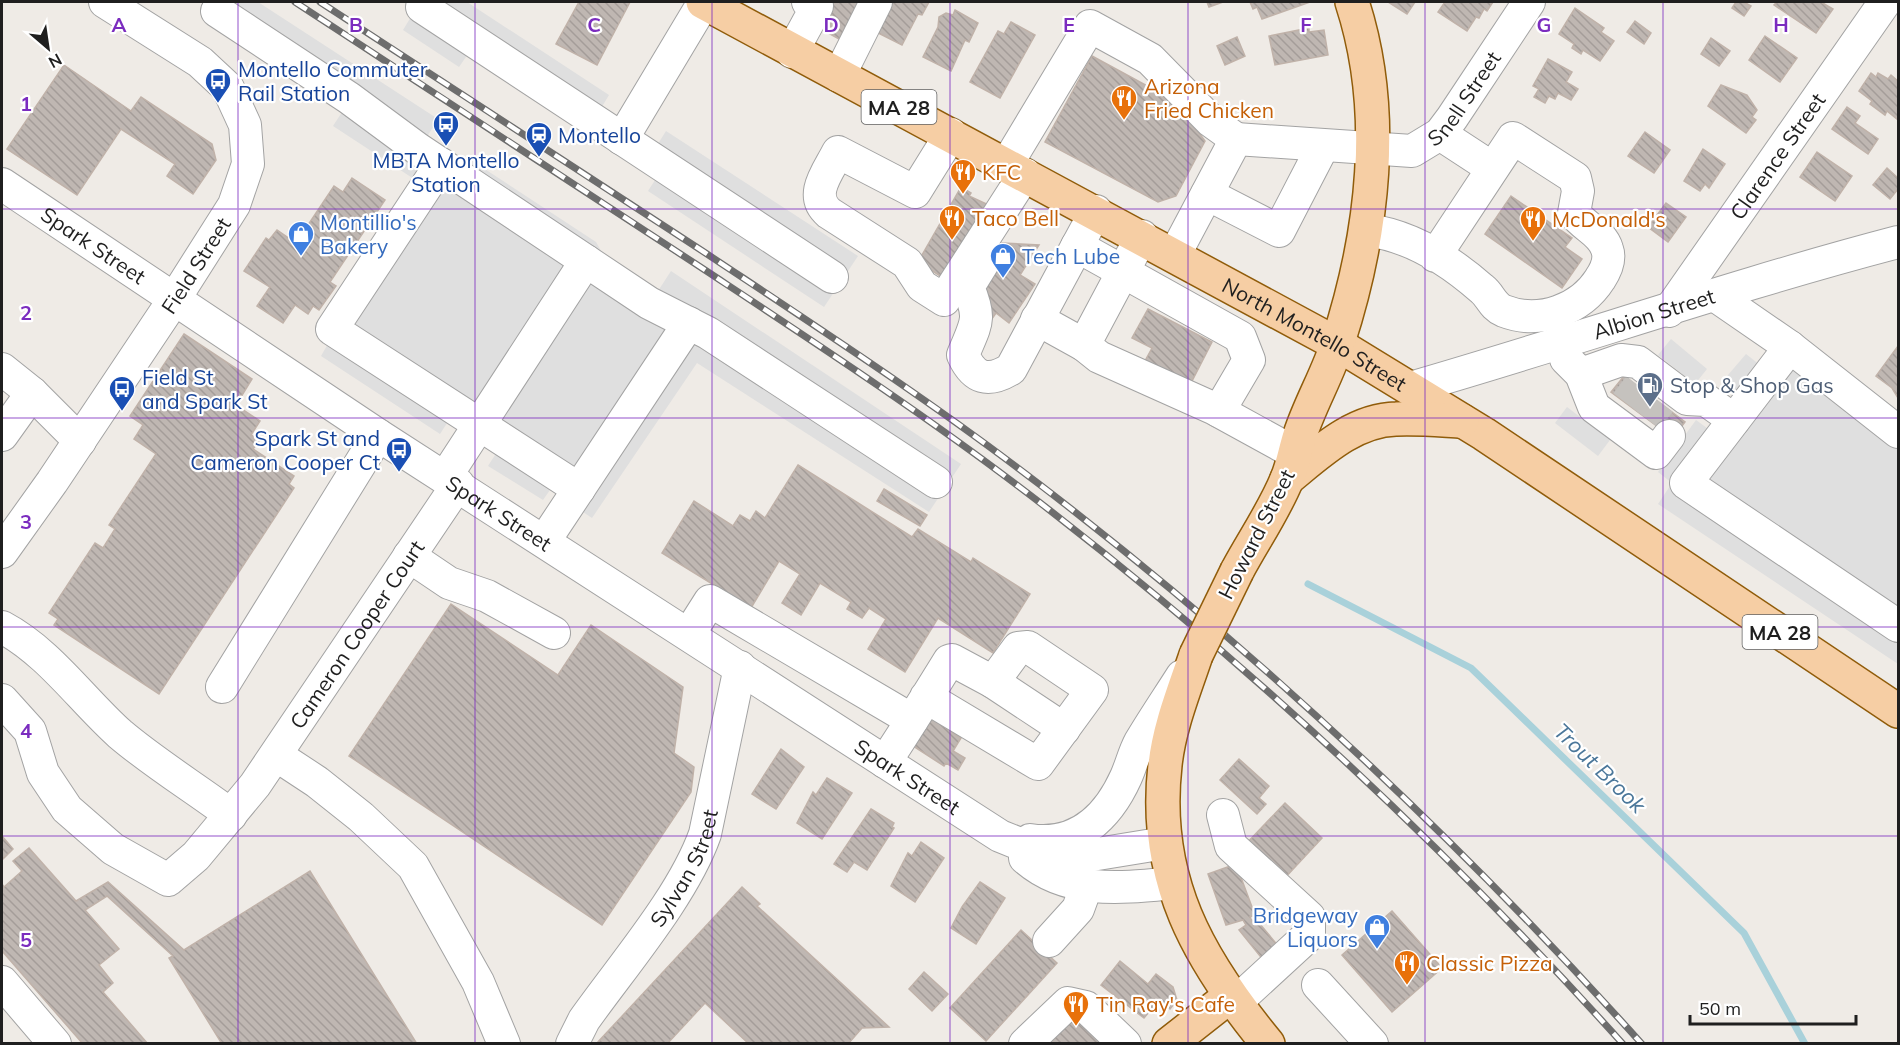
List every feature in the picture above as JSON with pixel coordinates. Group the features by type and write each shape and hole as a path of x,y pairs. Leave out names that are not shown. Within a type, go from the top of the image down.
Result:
{"main road":[{"name":"North Montello Street","path":"704,2 792,52 1142,236 1337,344 1464,421 1899,711"},
{"name":"Howard Street","path":"1268,1044 1233,1000 1203,955 1188,927 1173,883 1165,843 1165,764 1173,725 1196,655 1291,466 1337,344 1350,301 1366,230 1372,149 1370,71 1353,2"},
{"path":"1291,466 1358,428 1394,418 1464,421"},
{"path":"1169,1044 1233,1000"}],"street":[{"name":"Field Street","path":"5,540 80,441 234,205 243,183 249,144 245,125 234,97 216,74 105,2"},
{"path":"622,139 704,2"},
{"path":"792,52 817,6 808,2"},
{"path":"839,76 876,2"},
{"name":"Snell Street","path":"1236,139 1412,151 1440,134 1528,2"},
{"name":"Clarence Street","path":"1669,311 1885,2"},
{"path":"422,7 832,277"},
{"path":"216,11 349,98 441,164 649,303 708,333 936,482"},
{"path":"1096,212 1011,369 997,377 981,376 969,368 963,355 977,322 978,311 968,287 1089,26 1150,59 1211,121 1236,139 1175,254"},
{"path":"951,134 915,192 838,152 818,192 823,209 907,263 922,286 944,300 1022,172"},
{"path":"1440,134 1492,168"},
{"path":"1366,230 1389,232 1410,240 1484,290 1493,305 1504,311 1522,315 1558,312 1579,303 1589,296 1608,266 1607,249 1598,234 1574,213 1578,191 1575,178 1513,138 1435,256"},
{"path":"1207,194 1279,231 1323,146"},
{"path":"441,164 333,329 579,489"},
{"name":"Spark Street","path":"2,184 378,435 452,480 1000,836 1030,862 1065,880 1086,887 1130,887 1173,883"},
{"path":"1084,345 1142,236"},
{"name":"Albion Street","path":"1410,388 1669,311 1817,264 1899,242"},
{"path":"1077,246 1240,337 1249,360 1220,411"},
{"name":"Cameron Cooper Court","path":"2,700 30,731 43,773 67,808 113,849 168,880 196,856 255,785 276,755 409,556 452,480 479,425 586,261"},
{"path":"1716,296 1790,347 1899,432"},
{"path":"1522,315 1540,350 1581,374 1589,400 1649,408 1711,403 1734,420"},
{"path":"1037,319 1084,345 1099,357 1220,411 1291,466"},
{"path":"544,540 689,323"},
{"path":"1790,347 1686,483 1899,626"},
{"path":"1581,374 1621,360 1649,408"},
{"path":"2,369 32,393 80,441"},
{"path":"2,435 32,393"},
{"path":"222,687 378,435"},
{"path":"409,556 449,583 487,596 554,633"},
{"path":"689,634 710,601 919,708 1033,763 1041,762 1090,693 1091,687 1028,647 1018,648 993,681"},
{"path":"2,627 27,644 120,734 231,814"},
{"name":"Spark Street","path":"1000,836 1041,842 1065,839 1086,830 1101,817 1116,798 1138,745 1196,655"},
{"path":"885,762 949,661 955,659 993,681 1064,729"},
{"name":"Sylvan Street","path":"572,1044 584,1020 682,882 697,857 705,834 740,667"},
{"path":"276,755 317,782 361,817 413,866 478,982 504,1044"},
{"path":"1223,815 1231,846 1309,917 1309,935 1233,1000"},
{"name":"Spark Street","path":"1000,836 1046,854 1072,858 1165,843"},
{"path":"1049,941 1078,909 1086,887"},
{"path":"2,982 52,1043"},
{"path":"1318,985 1372,1044"},
{"path":"1027,1041 1068,1003 1086,1007 1125,1044"}],"shaded area":[{"path":"216,2 258,2 438,119 425,140 458,161 471,160 596,242 604,256 658,291 671,271 961,464 929,512 697,363 592,518 550,490 543,500 488,466 497,452 449,420 440,434 321,356 329,342 317,334 417,181 333,126 344,109"},
{"path":"420,2 467,2 609,95 600,110 656,147 666,131 858,256 824,307 648,191 657,177 468,54 459,67 403,30"},
{"path":"1671,339 1707,369 1695,384 1658,355"},
{"path":"1772,349 1898,446 1898,664 1658,504 1672,483 1658,472 1696,420 1711,431 1737,395 1722,382 1746,354 1760,365"},
{"path":"1567,407 1610,440 1598,456 1555,423"}],"building":[{"path":"579,2 630,2 597,65 556,44"},
{"path":"833,2 859,2 839,39 819,28"},
{"path":"891,2 929,2 922,15 918,14 902,45 876,32"},
{"path":"1207,2 1223,2 1209,7"},
{"path":"1250,2 1310,2 1262,19 1257,7 1253,9"},
{"path":"1388,2 1415,2 1407,14"},
{"path":"1445,2 1493,2 1487,11 1484,9 1479,18 1476,17 1467,31 1438,12"},
{"path":"1736,2 1744,2 1751,6 1744,16 1732,8"},
{"path":"1777,2 1821,2 1833,9 1816,33 1774,5"},
{"path":"1575,8 1604,28 1601,32 1614,41 1600,61 1583,50 1581,54 1572,48 1574,44 1559,34"},
{"path":"955,10 978,23 969,42 965,40 951,71 923,57 938,27 939,17 946,13 953,15"},
{"path":"1635,21 1651,33 1644,44 1627,32"},
{"path":"1011,22 1035,35 1000,98 970,82 998,31 1004,34"},
{"path":"1309,28 1309,32 1324,30 1328,55 1275,65 1269,36"},
{"path":"1765,36 1797,58 1780,82 1749,60"},
{"path":"1237,37 1245,56 1225,65 1217,46"},
{"path":"1711,38 1730,51 1719,66 1701,54"},
{"name":"Arizona Fried Chicken","path":"1092,56 1177,102 1205,141 1176,196 1158,202 1045,142"},
{"path":"1548,59 1572,72 1566,82 1578,89 1571,100 1558,93 1555,99 1549,96 1545,103 1534,97 1539,89 1533,86"},
{"path":"64,65 131,111 141,97 212,144 216,160 193,194 167,176 175,164 121,129 77,195 7,149"},
{"path":"1871,73 1876,77 1878,73 1888,79 1891,75 1898,81 1898,120 1887,111 1885,115 1870,104 1872,101 1859,91"},
{"path":"1721,85 1747,95 1757,110 1752,117 1756,120 1746,133 1708,106"},
{"path":"1847,107 1860,116 1855,123 1878,139 1868,154 1832,129"},
{"path":"1645,132 1670,150 1654,173 1628,156"},
{"path":"1703,149 1725,164 1709,188 1705,184 1700,191 1684,181"},
{"path":"1817,152 1852,176 1835,201 1800,177"},
{"path":"1887,168 1898,178 1898,189 1890,199 1873,185"},
{"name":"Montillio's Bakery","path":"352,178 385,200 330,282 336,286 319,310 313,306 308,314 295,305 283,323 257,306 270,287 244,271 266,238 269,240 277,230 296,243 334,186 343,192"},
{"name":"Taco Bell","path":"961,187 971,193 969,196 991,206 945,279 918,262"},
{"name":"McDonald's","path":"1511,196 1572,238 1565,247 1582,259 1562,288 1485,234"},
{"path":"1666,203 1686,217 1668,242 1648,227"},
{"name":"Tech Lube","path":"1002,243 1039,245 1020,275 1035,284 1009,323 996,313 989,323 972,291"},
{"path":"1148,309 1212,342 1190,385 1145,361 1152,348 1132,338"},
{"path":"184,334 252,379 236,405 260,421 251,435 260,440 253,449 294,476 289,484 294,488 159,694 54,625 58,619 49,613 95,543 103,548 115,529 109,525 156,454 134,439 143,425 130,416"},
{"path":"1898,346 1898,398 1892,388 1876,376"},
{"name":"Stop & Shop Gas","path":"1624,376 1685,422 1673,438 1611,392"},
{"path":"798,465 912,537 918,529 971,562 973,558 1030,594 993,653 938,618 905,672 868,649 886,619 869,608 862,618 847,609 851,602 820,583 801,615 782,603 800,574 779,561 751,608 662,553 694,501 733,526 740,515 750,521 756,511 765,518"},
{"path":"884,489 927,515 920,526 877,501"},
{"path":"451,604 558,675 591,625 683,687 674,753 694,767 691,792 602,925 349,756"},
{"path":"928,716 961,738 953,751 965,758 958,770 946,763 944,766 910,744"},
{"path":"781,749 804,767 776,809 752,794"},
{"path":"1239,759 1269,786 1259,798 1266,804 1257,814 1220,780"},
{"path":"827,778 852,793 822,839 797,823 813,792 816,795"},
{"path":"1285,803 1322,838 1283,880 1245,845"},
{"path":"871,809 894,823 892,827 894,828 867,870 854,862 847,872 834,864"},
{"path":"2,836 13,849 2,860"},
{"path":"921,842 944,858 915,902 891,886 908,853 912,856"},
{"path":"29,848 76,901 108,882 184,950 310,871 417,1044 222,1044 169,958 173,956 107,896 85,910 119,949 99,965 113,983 103,992 148,1044 83,1044 2,951 2,884 4,887 22,871 13,861"},
{"path":"1236,864 1255,915 1250,917 1252,921 1255,918 1279,947 1264,961 1239,930 1246,925 1243,920 1226,925 1208,874"},
{"path":"980,882 1005,898 976,944 951,928 962,907"},
{"path":"742,887 760,904 757,906 889,1027 862,1028 848,1044 749,1044 705,1003 667,1044 599,1044 598,1042"},
{"path":"1392,911 1442,968 1392,1012 1342,955"},
{"path":"1021,930 1057,963 986,1041 950,1008"},
{"path":"1120,961 1148,984 1156,974 1173,987 1177,1000 1170,1009 1158,1001 1144,1018 1101,985"},
{"path":"924,972 948,994 932,1011 909,989"},
{"name":"Tin Ray's Cafe","path":"1078,1012 1107,1044 1044,1044"}],"waterway":[{"name":"Trout Brook","path":"1308,584 1471,668 1744,933 1805,1044"}],"tunnel":[{"path":"1626,403 1639,386"},
{"path":"1647,419 1660,402"}],"railway":[{"path":"295,2 831,353 952,437 1030,495 1188,622 1339,756 1413,825 1554,969 1623,1044"},
{"path":"320,2 873,365 957,423 1039,484 1200,614 1354,750 1501,894 1642,1044"}],"place":[{"name":"Montello Commuter Rail Station","path":"218,104"},
{"name":"Arizona Fried Chicken","path":"1124,121"},
{"name":"MBTA Montello Station","path":"446,147"},
{"name":"Montello","path":"539,158"},
{"name":"KFC","path":"963,195"},
{"name":"Taco Bell","path":"952,241"},
{"name":"McDonald's","path":"1533,242"},
{"name":"Montillio's Bakery","path":"301,257"},
{"name":"Tech Lube","path":"1003,279"},
{"name":"Stop & Shop Gas","path":"1650,408"},
{"name":"Field St and Spark St","path":"122,412"},
{"name":"Spark St and Cameron Cooper Ct","path":"399,473"},
{"name":"Bridgeway Liquors","path":"1377,950"},
{"name":"Classic Pizza","path":"1407,986"},
{"name":"Tin Ray's Cafe","path":"1076,1027"}]}
